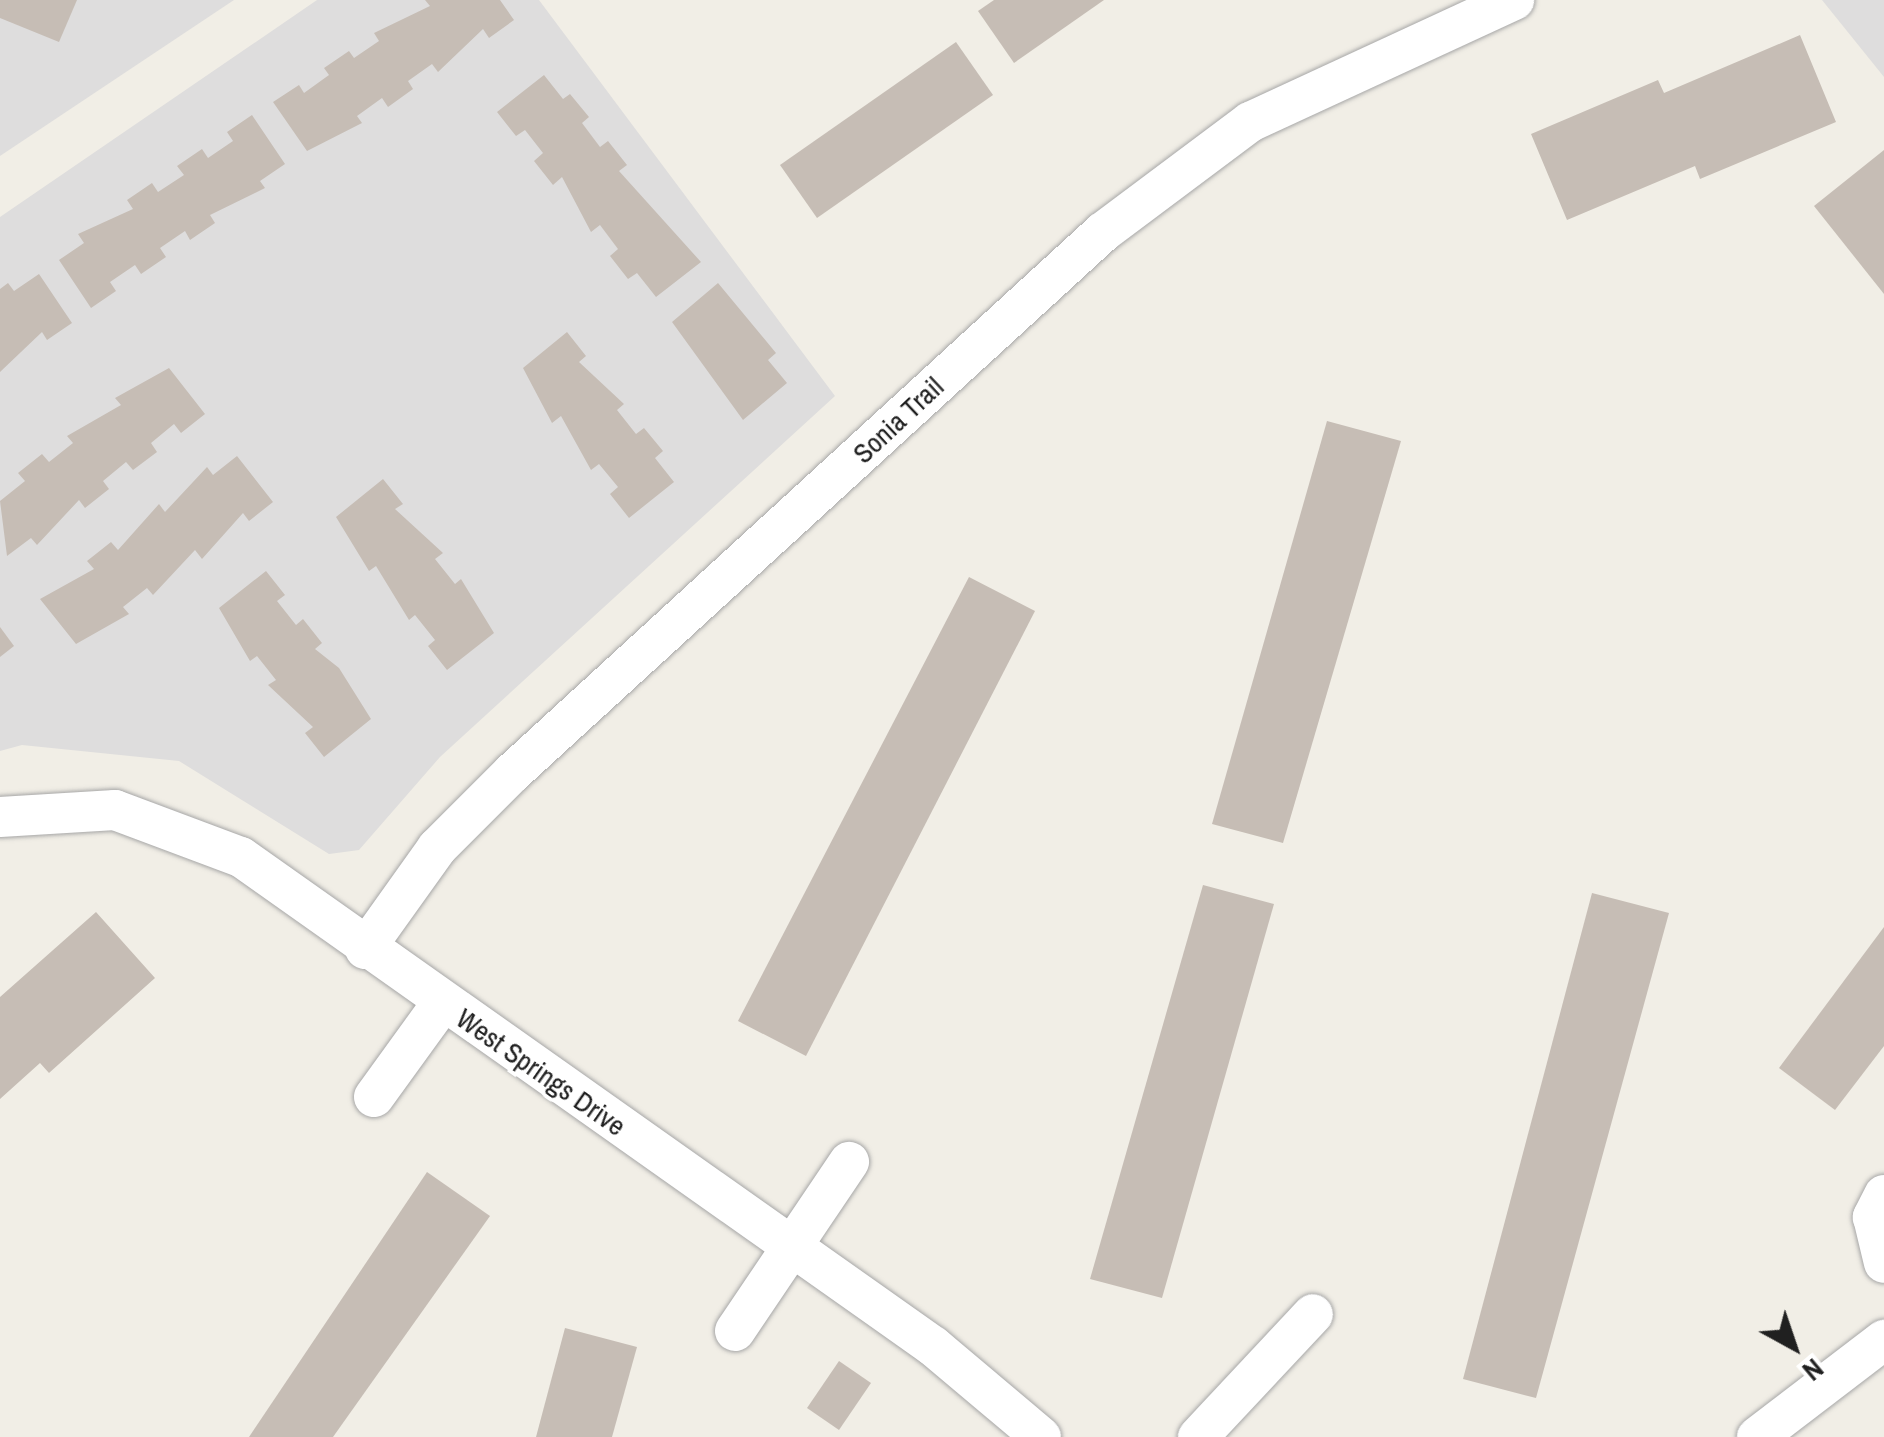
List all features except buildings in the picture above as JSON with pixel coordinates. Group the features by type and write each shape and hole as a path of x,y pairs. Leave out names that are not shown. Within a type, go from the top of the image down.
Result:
{"street":[{"name":"Sonia Trail","path":"365,949 437,848 512,773 1103,232 1250,122 1514,0"},
{"name":"West Springs Drive","path":"0,817 115,810 179,827 240,858 933,1346 1041,1437"},
{"path":"374,1097 442,1003"},
{"path":"734,1331 796,1250 849,1162"},
{"path":"1884,1196 1873,1217 1884,1263"},
{"path":"1198,1437 1313,1314"},
{"path":"1757,1437 1884,1340"}],"shaded area":[{"path":"0,0 234,0 0,156"},
{"path":"317,0 539,0 835,396 440,757 359,850 329,854 179,761 22,745 0,751 0,217"},
{"path":"1822,0 1884,0 1884,77"}]}
